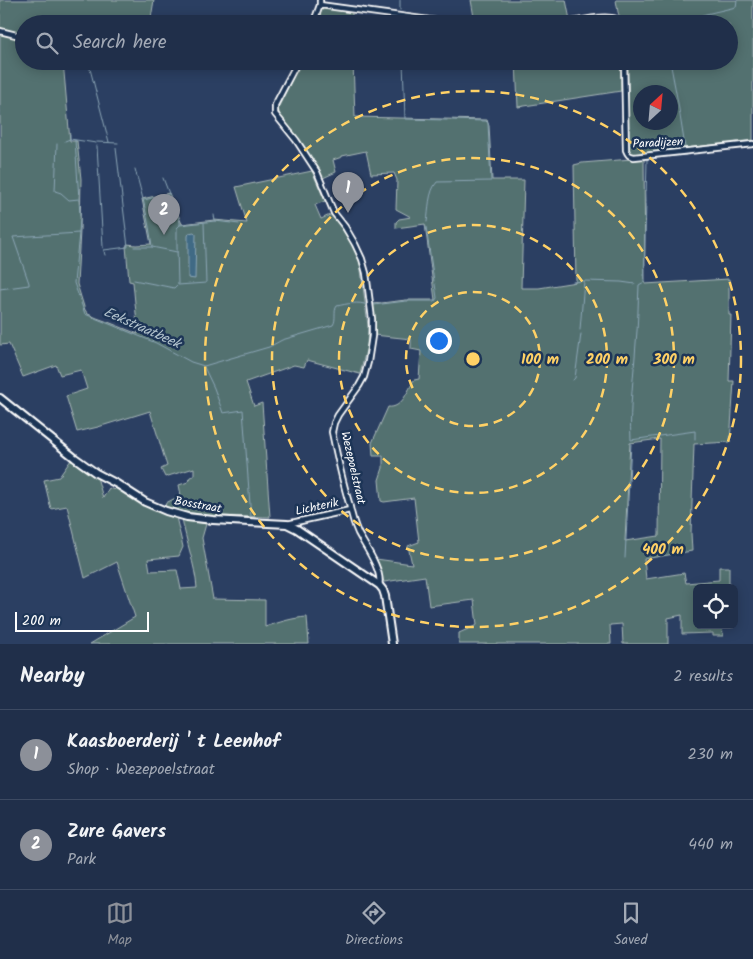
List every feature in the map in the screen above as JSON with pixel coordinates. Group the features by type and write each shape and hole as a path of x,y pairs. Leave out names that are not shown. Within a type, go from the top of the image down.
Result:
{"street":[{"path":"316,15 320,2 402,15"},
{"path":"0,31 15,35"},
{"name":"Wezepoelstraat","path":"293,70 275,105 275,114 296,140 317,172 334,213 345,227 362,259 366,273 372,319 372,336 368,362 364,377 334,423 332,432 356,529 379,575 392,644"},
{"name":"Paradijzen","path":"624,70 626,150 630,156 753,144"},
{"name":"Bosstraat","path":"0,398 75,458 96,473 145,502 187,517 287,524 314,540 380,586"},
{"name":"Lichterik","path":"287,524 350,510"}],"green space":[{"path":"0,0 154,0 152,15 15,15 15,32 0,28"},
{"path":"471,0 566,0 569,15 474,15"},
{"path":"616,0 753,0 753,140 635,154 630,152 628,150 628,70 738,70 738,15 619,15"},
{"path":"330,8 352,11 352,15 320,15 322,9"},
{"path":"0,34 15,38 15,70 64,70 70,141 77,141 81,179 77,284 88,314 138,334 133,282 129,281 126,246 127,244 151,244 142,199 169,193 182,224 214,220 247,223 236,187 312,171 325,201 315,205 321,219 332,214 351,243 360,262 368,326 367,346 360,374 307,360 304,367 294,365 246,382 254,406 262,403 270,517 190,513 165,506 166,503 181,495 179,485 188,482 190,477 194,476 194,468 165,477 161,469 167,466 150,411 77,432 66,396 87,389 81,370 60,375 56,365 23,377 9,344 0,345"},
{"path":"297,70 353,70 355,117 487,120 492,180 524,180 521,288 539,288 576,282 574,165 644,158 645,284 729,279 729,315 731,315 729,381 734,381 730,442 694,444 692,551 644,559 646,579 684,573 686,583 719,580 719,567 729,567 729,584 693,584 693,629 722,629 723,636 713,636 713,633 682,634 682,615 668,618 668,644 623,644 622,624 610,625 611,644 459,644 459,633 477,625 474,600 429,606 425,576 384,582 376,559 412,564 408,546 419,542 414,498 381,501 379,480 383,468 383,456 373,456 372,443 388,407 393,407 401,402 414,380 419,379 421,351 411,349 411,339 374,335 373,304 406,300 435,300 425,224 396,228 396,222 399,219 411,217 396,209 397,180 394,173 371,174 366,151 333,160 336,172 323,178 280,115 278,109","holes":["660,439 659,536 625,541 630,443"]},
{"path":"516,70 621,70 621,91 518,107"},
{"path":"71,460 97,477 103,498 109,488 114,490 117,487 146,506 176,517 183,547 179,556 148,559 150,571 177,570 181,589 197,588 182,518 206,524 202,538 213,599 265,600 265,627 291,619 307,617 309,644 90,644 135,617 117,562 85,578 67,506 51,509 44,480 59,477"}],"water":[{"path":"194,232 196,234 195,279 188,278 188,236 189,233"}],"waterway":[{"name":"Eekstraatbeek","path":"400,0 400,10"},
{"path":"703,15 736,7 737,0"},
{"path":"90,70 109,142"},
{"name":"Eekstraatbeek","path":"403,70 405,119 447,120"},
{"path":"672,70 685,147"},
{"name":"Eekstraatbeek","path":"427,222 430,196 437,182 491,181 488,123 486,121 451,120"},
{"path":"70,134 70,139 96,143"},
{"path":"65,141 70,139"},
{"path":"75,140 79,199"},
{"path":"97,142 118,143"},
{"path":"57,144 55,191 61,193 69,200 79,199 80,216"},
{"path":"97,146 105,255"},
{"path":"104,250 128,247 116,148"},
{"path":"686,155 647,159 644,282 639,285 631,403 631,440 695,431 695,439"},
{"path":"135,169 147,217 152,247"},
{"path":"163,178 180,222 177,228 178,285 206,283 204,223"},
{"path":"144,200 169,194"},
{"path":"214,215 215,221"},
{"path":"79,233 80,219"},
{"path":"180,225 215,221 239,224"},
{"name":"Eekstraatbeek","path":"426,227 434,281"},
{"name":"Eekstraatbeek","path":"0,289 29,285 13,237 79,233 74,283 85,314 156,343 191,362 204,366 269,347 282,340 333,325 337,306 356,303 367,305"},
{"path":"134,247 152,247 177,252"},
{"path":"134,280 174,288 177,285"},
{"path":"573,282 584,281"},
{"path":"580,330 584,281 635,284"},
{"name":"Eekstraatbeek","path":"374,305 406,301 435,301 437,298 435,284"},
{"path":"573,380 575,378 581,334"},
{"path":"204,367 223,413 243,410 251,518"},
{"path":"625,558 631,443"}],"place":[{"name":"Kaasboerderij ' t Leenhof","path":"348,213"},
{"name":"Zure Gavers","path":"164,235"}]}
